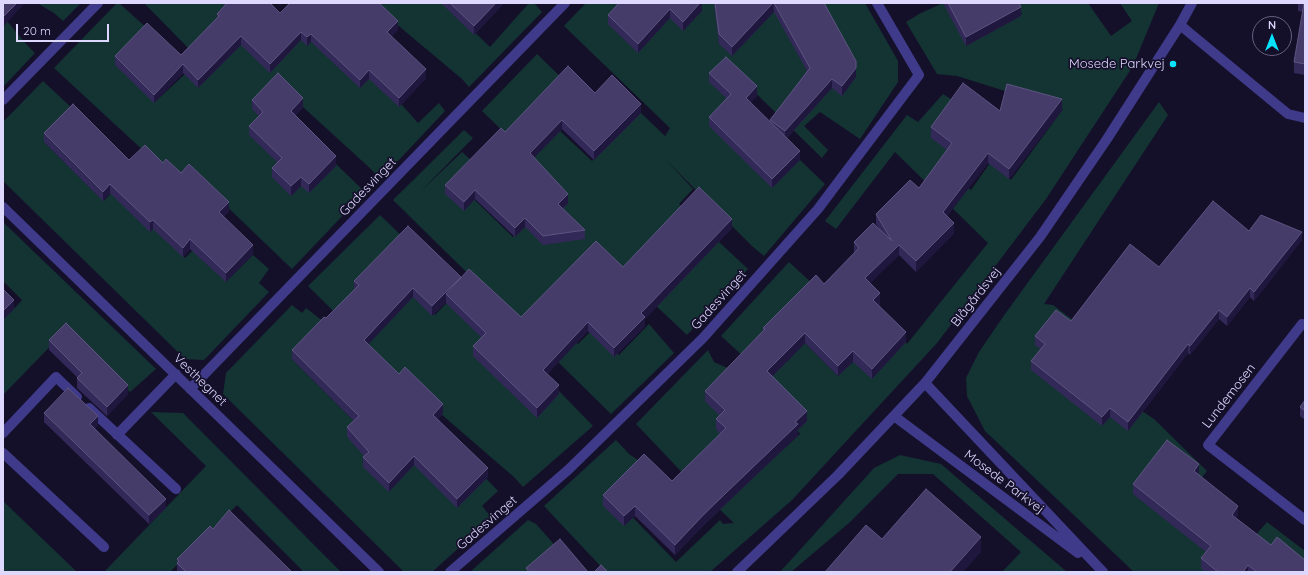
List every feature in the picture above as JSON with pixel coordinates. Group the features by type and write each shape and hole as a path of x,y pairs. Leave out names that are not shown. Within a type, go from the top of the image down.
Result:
{"street":[{"path":"3,100 98,3"},
{"name":"Gadesvinget","path":"190,389 565,3"},
{"name":"Gadesvinget","path":"450,572 568,470 703,338 811,217 919,75 878,3"},
{"name":"Blågårdsvej","path":"737,572 838,475 925,383 1040,237 1107,139 1180,26 1192,3"},
{"path":"1180,26 1288,114 1305,118"},
{"name":"Vesthegnet","path":"3,207 379,572"},
{"name":"Lundemosen","path":"1302,324 1208,445 1305,520"},
{"path":"118,435 176,374"},
{"path":"3,433 56,377 176,489"},
{"name":"Mosede Parkvej","path":"925,383 1101,570"},
{"name":"Mosede Parkvej","path":"894,416 1101,570"},
{"path":"3,452 104,547"}],"green space":[{"path":"37,3 81,3 63,21 54,13"},
{"path":"117,3 119,3 149,30 155,102 200,60 144,3 236,3 300,38 361,3 348,53 402,105 418,123 439,103 445,111 380,180 372,170 303,107 264,98 365,192 292,269 192,173 160,233 185,258 196,247 229,279 253,255 269,269 259,283 269,292 204,360 185,359 3,181 3,122 43,81 75,111 44,142 104,201 146,153 54,68"},
{"path":"375,3 444,3 490,47 529,3 534,3 542,12 469,87 462,79 400,27"},
{"path":"586,3 635,3 672,11 695,3 865,3 898,61 898,82 860,139 820,112 804,126 828,150 822,158 729,67 733,102 775,185 799,159 825,184 764,256 753,247 666,160 693,189 679,204 685,209 632,266 665,297 718,241 748,269 687,335 602,255 551,318 578,344 592,330 619,355 649,324 674,353 611,414 393,200 464,130 473,138 420,192 462,152 472,161 454,180 513,237 542,208 508,136 482,111 537,54 564,80 519,125 543,148 560,131 592,161 640,112 665,136 670,128 564,26"},
{"path":"943,3 969,44 1022,14 1016,3 1088,3 1111,36 1132,21 1120,3 1159,3 1133,66 1046,199 937,343 792,500 710,572 606,572 544,506 616,440 629,454 644,464 612,496 676,562 720,520 723,524 734,523 694,485 636,424 708,350 714,362 734,371 725,421 729,442 743,487 800,434 777,387 721,336 789,262 814,285 787,362 805,343 838,376 875,339 906,342 907,344 988,243 895,152 836,229 825,221 907,115 918,122 943,94 957,103 962,145 943,170 971,190 990,163 1011,180 1063,109 957,76 937,74 906,22"},
{"path":"7,21 35,53 3,87 3,26"},
{"path":"1159,102 1168,115 1044,304 1053,305 1117,353 1124,399 1154,419 1207,471 1199,481 1213,553 1221,572 1134,572 985,431 967,396 966,378 979,352"},
{"path":"380,215 405,239 414,294 435,315 460,289 593,426 523,487 515,478 411,388 308,286"},
{"path":"3,222 156,369 130,392 66,330 3,395 3,296 15,308 22,300 3,281"},
{"path":"292,305 302,313 306,308 328,325 293,360 357,424 412,401 498,491 482,506 492,518 432,572 404,572 223,394 226,373"},
{"path":"151,412 183,413 341,572 304,572 237,505 170,572 104,572 206,466"},
{"path":"900,455 941,464 1067,572 1002,572 1021,552 933,474 898,474 849,523 791,572 780,572 874,468"},
{"path":"3,501 77,572 3,572"},
{"path":"528,520 536,524 560,551 537,572 470,572"},
{"path":"1267,522 1305,551 1305,568 1273,555 1253,538"}],"building":[{"path":"3,3 17,3 3,17"},
{"path":"227,3 270,3 280,13 290,3 379,3 398,21 387,32 426,69 399,98 369,70 360,80 311,34 307,37 301,32 270,64 241,36 198,80 183,64 154,95 115,56 147,23 181,55 219,16 217,14"},
{"path":"450,3 496,3 474,26"},
{"path":"619,3 700,3 683,22 670,9 638,44 608,15"},
{"path":"715,3 773,3 732,47 719,34"},
{"path":"774,3 824,3 856,61 856,68 842,86 832,79 785,131 770,120 810,68"},
{"path":"948,3 1019,3 1021,7 966,37"},
{"path":"1305,3 1305,64 1294,62"},
{"path":"726,57 757,86 746,98 800,151 772,179 709,117 731,94 709,73"},
{"path":"568,66 595,93 612,75 641,104 594,151 562,120 530,153 568,194 558,204 585,230 543,236 525,218 515,228 475,190 464,202 445,185 501,128 505,132"},
{"path":"278,73 303,98 291,111 336,156 309,184 301,177 291,186 272,168 282,158 249,126 263,112 252,100"},
{"path":"963,83 1000,111 1007,84 1062,99 1009,169 988,153 943,212 954,223 916,261 899,245 865,278 880,293 873,300 906,332 872,369 853,351 838,366 805,333 767,371 807,411 795,422 798,424 703,515 675,545 635,506 624,516 603,495 644,454 672,481 726,428 716,419 725,410 705,391 765,329 763,328 816,275 824,284 859,248 854,242 873,223 892,241 876,214 910,180 919,188 952,143 931,127"},
{"path":"73,104 129,160 145,145 163,163 166,159 181,173 189,164 229,202 219,212 253,245 226,273 190,239 183,248 153,220 150,222 110,184 103,192 44,133"},
{"path":"699,187 732,219 641,313 645,317 614,348 588,322 543,370 559,385 537,408 473,346 486,333 446,294 469,269 521,317 596,241 623,267"},
{"path":"1213,201 1249,231 1261,215 1302,232 1254,292 1250,288 1227,317 1219,310 1190,346 1188,344 1128,422 1110,408 1102,417 1031,361 1045,344 1035,336 1056,310 1071,321 1130,244 1159,267"},
{"path":"408,226 461,277 432,306 413,288 364,340 399,374 405,367 443,404 433,415 488,468 457,499 414,456 389,483 363,457 369,452 347,427 359,416 292,350 324,317 326,318 359,285 354,281"},
{"path":"3,289 14,300 3,311"},
{"path":"66,323 128,385 107,407 77,378 82,373 49,340"},
{"path":"68,388 98,416 90,424 166,499 149,515 44,413"},
{"path":"1305,400 1305,411 1300,407"},
{"path":"1167,440 1199,464 1194,471 1238,506 1232,515 1271,545 1277,537 1305,560 1305,572 1257,572 1248,565 1243,572 1218,572 1201,558 1211,546 1133,484"},
{"path":"926,489 981,537 950,572 825,572 866,525 882,539"},
{"path":"229,510 292,572 186,572 177,563 179,561 177,559 210,526 213,529"},
{"path":"560,539 588,572 529,572 526,568"},
{"path":"601,565 608,572 594,572"}],"place":[{"name":"Mosede Parkvej","path":"1173,64"}]}
